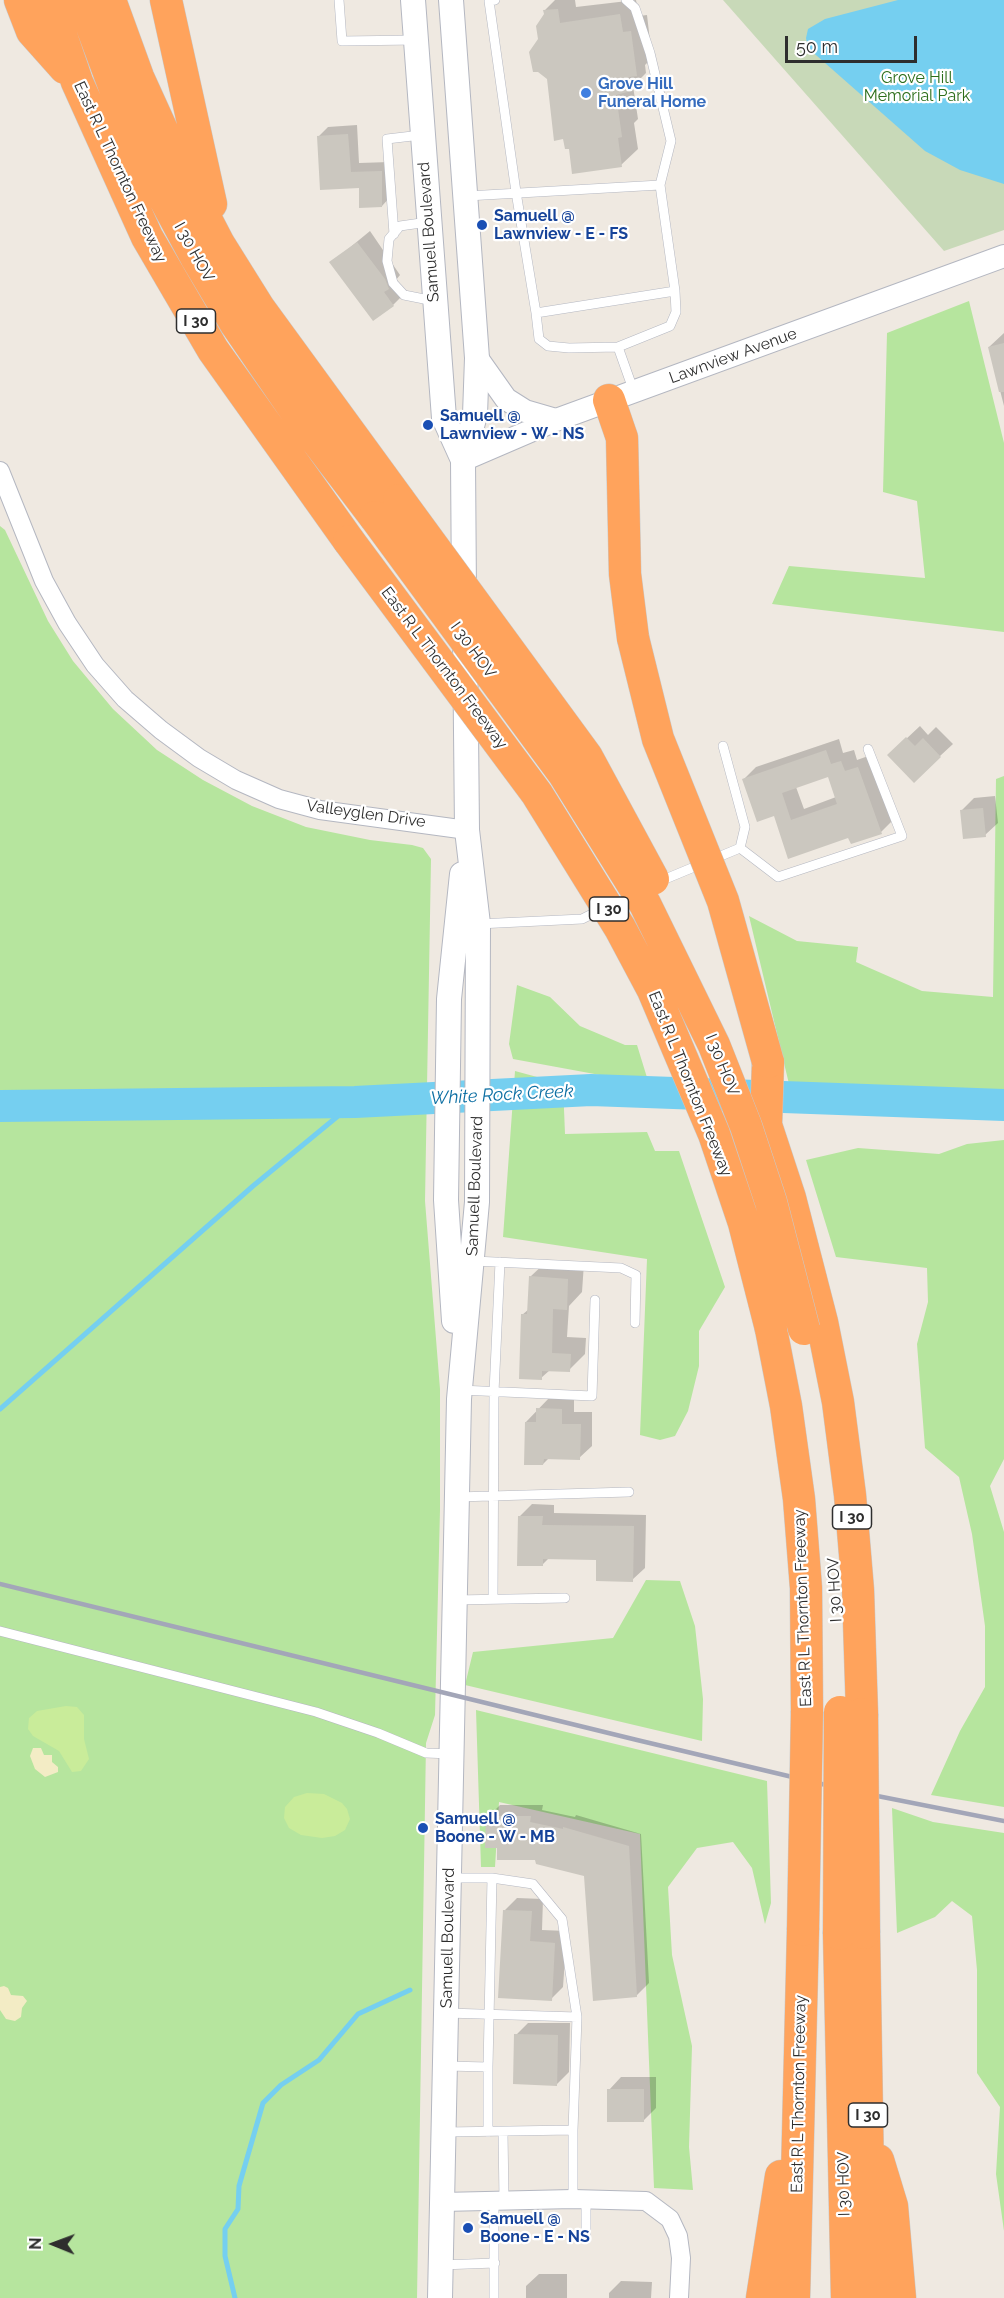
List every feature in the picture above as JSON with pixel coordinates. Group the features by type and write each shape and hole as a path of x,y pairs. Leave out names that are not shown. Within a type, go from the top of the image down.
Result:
{"highway":[{"path":"20,0 32,31 77,82"},
{"name":"East R L Thornton Freeway","path":"49,0 77,82 147,237 213,350 350,541 537,794 620,928 653,990 714,1134 744,1223 771,1329 786,1406 799,1499 806,1588 807,1711 794,2298"},
{"name":"I 30 HOV","path":"82,0 123,110 161,192 236,324 308,429 387,509 564,774 645,904 714,1045 746,1126 813,1325"},
{"name":"I 30","path":"110,0 138,77 178,165 219,244 265,318 387,509 587,757 697,965 766,1125 790,1198 813,1325 838,1402 850,1495 858,1590 851,1713 852,1933 868,2125 870,2298"},
{"path":"166,0 219,244"},
{"path":"622,396 624,564 633,638 658,740 705,852 736,943 768,1062 766,1125"},
{"name":"I 30 HOV","path":"847,2298 852,1933"},
{"path":"762,2298 800,2051"},
{"path":"868,2125 892,2206 900,2298"}],"main road":[{"name":"Samuell Boulevard","path":"413,0 421,135 444,418 463,460"},
{"name":"Samuell Boulevard","path":"440,2298 460,1395 477,1202 480,1001 478,924 467,830 463,460 475,415 477,358 451,0"},
{"name":"Samuell Boulevard","path":"460,1395 446,1200 449,999 467,830"}],"street":[{"name":"Lawnview Avenue","path":"463,460 556,420 1004,256"},
{"path":"477,358 506,399 525,411 556,420"},
{"name":"Valleyglen Drive","path":"0,471 44,581 68,623 102,673 125,699 161,729 199,758 236,780 279,799 320,810 467,830"},
{"path":"442,2202 580,2199 646,2201 670,2218 678,2236 681,2258 679,2298"}],"lane":[{"path":"339,0 342,41 416,40"},
{"path":"495,0 489,0 539,339 548,346 569,348 618,347 670,326 676,312 660,185 671,141 650,53 635,8 626,0"},
{"path":"394,234 387,139 421,135"},
{"path":"465,196 660,185"},
{"path":"428,222 400,226 389,239 387,261 393,283 404,295 434,301"},
{"path":"536,314 675,291"},
{"path":"618,347 622,396"},
{"path":"723,746 745,827 740,848"},
{"path":"740,848 778,877 902,836 868,749"},
{"path":"624,898 688,867 740,848"},
{"path":"478,924 582,919 614,903"},
{"path":"471,1261 621,1268 636,1275 635,1323"},
{"path":"493,1599 494,1392 500,1262"},
{"path":"460,1395 494,1392 592,1396 595,1300"},
{"path":"457,1497 629,1492"},
{"path":"455,1600 565,1598"},
{"path":"0,1630 316,1712 378,1733 426,1753 452,1754"},
{"path":"449,1878 492,1878 533,1884 562,1919 577,2017 573,2130 586,2239"},
{"path":"488,2132 492,1878"},
{"path":"446,2013 577,2017"},
{"path":"445,2066 488,2067"},
{"path":"443,2132 573,2130"},
{"path":"494,2298 503,2132"},
{"path":"441,2265 495,2263"}],"green space":[{"name":"Grove Hill Memorial Park","path":"723,0 1004,0 1004,230 944,251"},
{"path":"969,301 1004,443 1004,632 772,604 789,566 925,578 917,501 883,492 887,333"},
{"path":"0,526 5,530 48,621 73,661 113,709 157,750 203,780 252,806 306,827 423,848 431,859 425,1201 440,1389 440,1510 435,1715 426,1743 417,2298 0,2298"},
{"path":"1004,776 1004,1092 789,1084 749,916 797,941 858,947 856,962 922,991 993,997 996,779"},
{"path":"517,985 550,997 580,1026 625,1045 637,1045 649,1084 513,1059 509,1044"},
{"path":"515,1071 563,1084 565,1134 647,1132 655,1151 679,1151 725,1287 699,1331 699,1366 688,1411 675,1436 660,1440 640,1435 647,1259 503,1237"},
{"path":"1004,1140 1004,1459 990,1486 1004,1532 1004,1807 931,1795 960,1731 985,1687 985,1626 972,1534 959,1477 925,1448 917,1344 928,1302 927,1268 836,1257 806,1160 858,1148 939,1154 967,1144"},
{"path":"646,1580 680,1581 695,1626 703,1699 702,1741 465,1685 473,1652 613,1638"},
{"path":"66,1706 77,1707 84,1715 84,1739 89,1759 81,1771 72,1772 59,1751 33,1736 28,1729 29,1718 37,1711"},
{"path":"476,1710 767,1781 771,1903 765,1924 752,1868 733,1842 697,1848 668,1887 672,1955 692,2046 689,2147 693,2190 654,2188 640,1834 499,1802 495,1867 481,1867"},
{"path":"307,1793 324,1794 342,1803 350,1819 345,1830 335,1836 322,1838 301,1835 289,1828 284,1818 285,1807 294,1797"},
{"path":"892,1808 933,1822 1004,1833 1004,2231 996,2174 1000,2107 977,2073 977,1970 972,1916 952,1901 935,1917 897,1933"}],"sand":[{"path":"33,1748 41,1748 44,1755 52,1755 52,1762 58,1767 58,1772 45,1777 35,1769 30,1756"},
{"path":"0,1987 8,1988 11,1995 23,1996 27,2001 22,2008 21,2017 15,2021 6,2019 0,2010"}],"water":[{"path":"898,0 1004,0 1004,184 960,170 925,151 808,48 806,38 808,29 825,19"}],"building":[{"name":"Grove Hill Funeral Home","path":"558,9 560,23 620,14 623,32 631,31 637,76 629,77 631,91 616,95 622,137 618,138 622,167 572,174 569,149 565,149 563,139 554,141 547,79 538,72 533,72 529,52 538,39 536,26 544,14 543,10"},
{"path":"348,134 351,172 382,171 382,207 359,208 359,188 320,190 317,136"},
{"path":"357,242 385,279 389,289 384,292 394,306 373,321 329,262"},
{"path":"1004,343 1004,392 999,392 988,347"},
{"path":"906,737 915,746 923,738 941,757 914,783 887,755"},
{"path":"826,750 831,764 841,761 845,771 858,767 882,834 851,844 848,838 788,859 774,816 757,822 742,779","holes":["828,777 837,804 791,820 782,793"]},
{"path":"983,808 986,837 963,839 960,810"},
{"path":"529,1276 568,1279 567,1310 553,1309 552,1353 571,1354 570,1372 542,1371 542,1380 519,1379 521,1314 527,1314"},
{"path":"536,1408 562,1409 562,1424 581,1424 580,1460 544,1459 543,1465 524,1465 525,1422 536,1422"},
{"path":"518,1516 543,1516 542,1525 634,1526 633,1582 596,1581 596,1560 543,1559 543,1566 517,1566"},
{"path":"486,1816 531,1816 530,1822 563,1829 563,1827 629,1846 637,1997 593,2001 584,1876 536,1864 535,1860 497,1860 497,1848 485,1848"},
{"path":"503,1910 532,1911 530,1941 555,1943 552,2001 498,1998"},
{"path":"514,2034 558,2035 557,2086 513,2084"},
{"path":"607,2089 644,2089 644,2122 607,2122"}],"waterway":[{"name":"White Rock Creek","path":"0,1106 355,1102 591,1090 1004,1105"},
{"path":"0,1409 253,1186 355,1102"},
{"path":"235,2298 225,2256 225,2229 238,2209 239,2186 263,2103 281,2085 319,2060 358,2014 410,1990"}],"railway":[{"path":"0,1584 847,1790 1004,1821"}],"place":[{"name":"Grove Hill Funeral Home","path":"586,93"},
{"name":"Samuell @ Lawnview - E - FS","path":"482,225"},
{"name":"Samuell @ Lawnview - W - NS","path":"428,425"},
{"name":"Samuell @ Boone - W - MB","path":"423,1828"},
{"name":"Samuell @ Boone - E - NS","path":"468,2228"}]}
